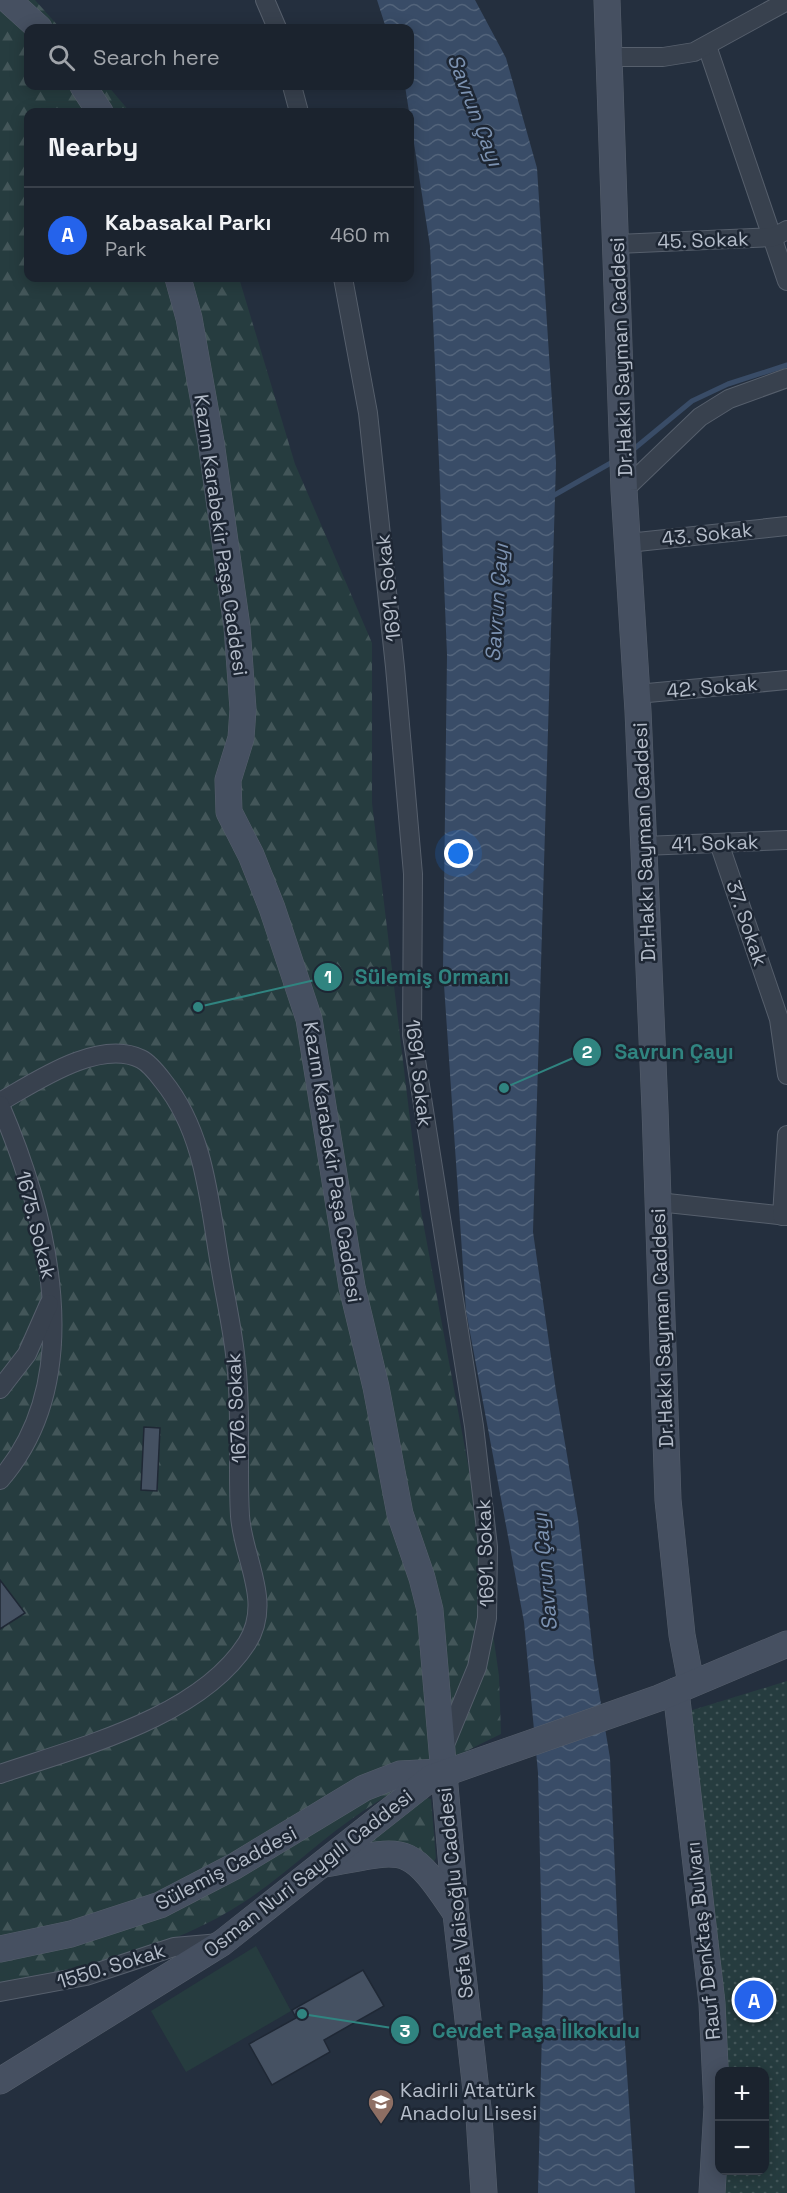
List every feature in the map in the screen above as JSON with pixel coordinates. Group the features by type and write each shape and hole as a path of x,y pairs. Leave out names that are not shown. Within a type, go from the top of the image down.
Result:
{"street":[{"path":"8,0 35,24"},
{"path":"265,0 275,24"},
{"name":"Dr.Hakkı Sayman Caddesi","path":"607,0 624,490 644,846 668,1500 681,1625 675,1690"},
{"path":"610,57 679,56 707,46 787,1"},
{"path":"707,46 781,234 787,281"},
{"path":"86,90 97,108"},
{"path":"293,90 297,108"},
{"name":"45. Sokak","path":"617,244 781,234"},
{"name":"Kazım Karabekir Paşa Caddesi","path":"179,282 189,318 212,442 237,627 243,709 241,738 228,780 230,812 251,855 272,908 309,1019 324,1096 352,1287 379,1398 400,1514 422,1578 430,1610 450,1763"},
{"name":"1691. Sokak","path":"344,282 368,413 396,679 413,874 412,1035 472,1414 488,1547 487,1618 477,1667 450,1763"},
{"path":"624,490 700,417 729,399 787,378"},
{"name":"43. Sokak","path":"628,543 787,526"},
{"name":"42. Sokak","path":"637,694 787,680"},
{"name":"41. Sokak","path":"644,846 787,840"},
{"name":"37. Sokak","path":"719,843 779,1019 787,1075"},
{"name":"1676. Sokak","path":"0,1104 66,1066 86,1059 119,1054 142,1060 157,1073 183,1109 193,1132 203,1169 237,1365 240,1516 247,1554 256,1580 258,1601 254,1631 246,1645 222,1670 190,1697 136,1726 0,1774"},
{"name":"1675. Sokak","path":"0,1104 39,1224 53,1294 51,1353 43,1401 22,1448 0,1480"},
{"path":"658,1202 785,1216 787,1135"},
{"path":"0,1389 27,1354 53,1294"},
{"path":"450,1763 675,1690 787,1644"},
{"name":"Rauf Denktaş Bulvarı","path":"675,1690 712,2003 717,2107 712,2193"},
{"name":"Osman Nuri Saygılı Caddesi","path":"0,2081 222,1943 325,1864 410,1793 450,1763"},
{"name":"Sefa Vaisoğlu Caddesi","path":"450,1763 456,1914 476,2078 484,2193"},
{"name":"Sülemiş Caddesi","path":"0,1949 71,1934 160,1905 235,1866 364,1788 400,1774 450,1763"},
{"path":"325,1864 389,1853 405,1855 419,1863 456,1914"},
{"name":"1550. Sokak","path":"0,1992 78,1978 174,1947 222,1943"}],"green space":[{"path":"0,0 35,0 56,24 24,24 24,90 111,90 127,108 24,108 24,282 240,282 295,464 372,643 372,803 421,1211 472,1486 499,1676 501,1734 396,1790 332,1833 244,1902 187,1933 95,1964 0,1984"},
{"path":"787,1681 787,2193 719,2193 721,2175 769,2175 769,2067 725,2067 686,1712"},
{"path":"424,1797 431,1799 436,1858 433,1863 405,1844 381,1844 357,1851"},
{"path":"256,1946 291,2011 186,2072 151,2011"}],"water":[{"path":"377,0 475,0 506,58 537,168 556,463 533,1232 556,1391 578,1519 594,1662 610,1758 618,1938 635,2193 538,2193 543,1989 538,1773 524,1622 466,1311 443,970 447,655 430,246 414,144 414,108 408,108 406,90 414,90 414,24 385,24"}],"building":[{"path":"144,1427 160,1428 157,1491 141,1490"},
{"path":"0,1580 25,1613 0,1629"},
{"path":"363,1970 384,2006 324,2040 330,2052 272,2085 249,2044 296,2018 292,2010"}],"waterway":[{"path":"629,453 692,401 728,384 787,365"},
{"path":"551,497 616,460"}],"place":[{"name":"Sülemiş Ormanı","path":"198,1007"},
{"name":"Savrun Çayı","path":"504,1088"},
{"name":"Kabasakal Parkı","path":"754,2000"},
{"name":"Cevdet Paşa İlkokulu","path":"302,2014"},
{"name":"Kadirli Atatürk Anadolu Lisesi","path":"381,2125"}]}
